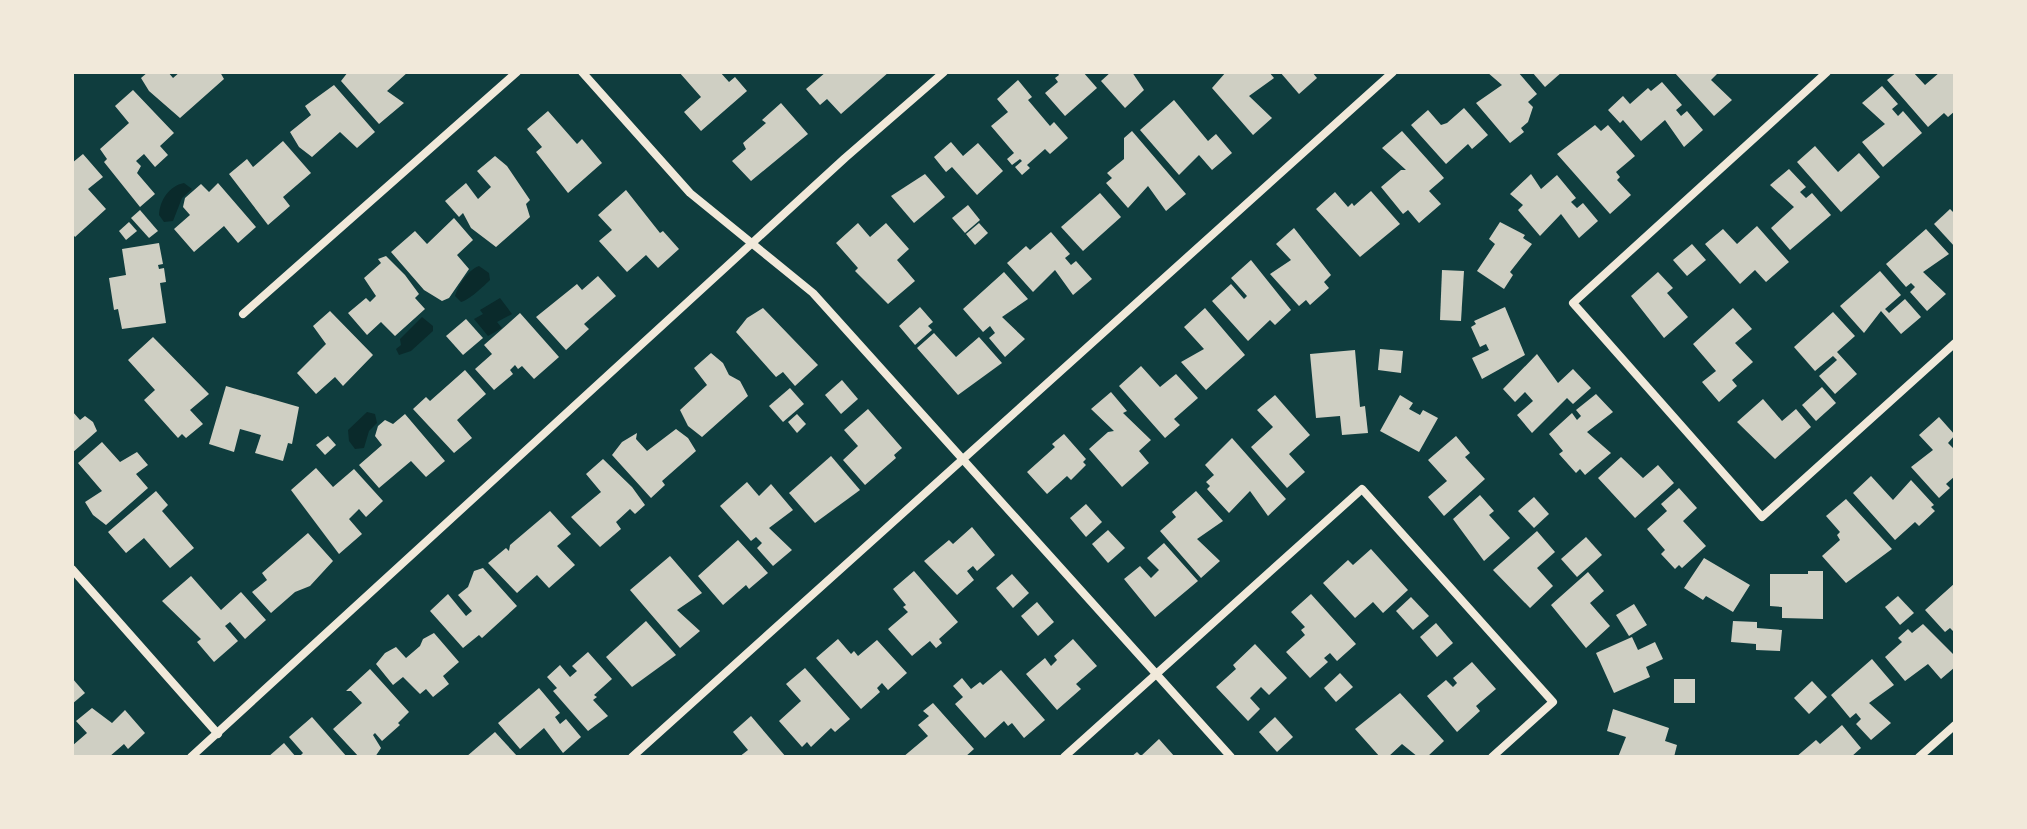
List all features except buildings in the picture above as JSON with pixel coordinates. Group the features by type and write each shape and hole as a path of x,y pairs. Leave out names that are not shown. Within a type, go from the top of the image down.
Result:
{"street":[{"path":"243,314 517,72"},
{"path":"582,72 690,193 813,293 1231,757"},
{"path":"191,757 751,244 944,72"},
{"path":"632,757 1393,72"},
{"path":"1827,72 1573,303 1762,517 1955,343"},
{"path":"1064,757 1362,489 1553,702 1492,757"},
{"path":"72,569 218,734"},
{"path":"1919,757 1955,725"}],"water":[{"path":"184,183 192,189 182,198 173,221 164,222 159,215 163,199 170,190"},
{"path":"479,266 489,273 490,280 461,302 455,296 459,287 468,274"},
{"path":"500,298 512,314 497,322 502,328 488,336 474,319 483,314 480,310"},
{"path":"422,317 433,326 433,331 411,351 399,355 396,349 401,345 400,339"},
{"path":"367,412 375,414 377,423 369,431 364,448 355,449 349,441 348,430"}]}
